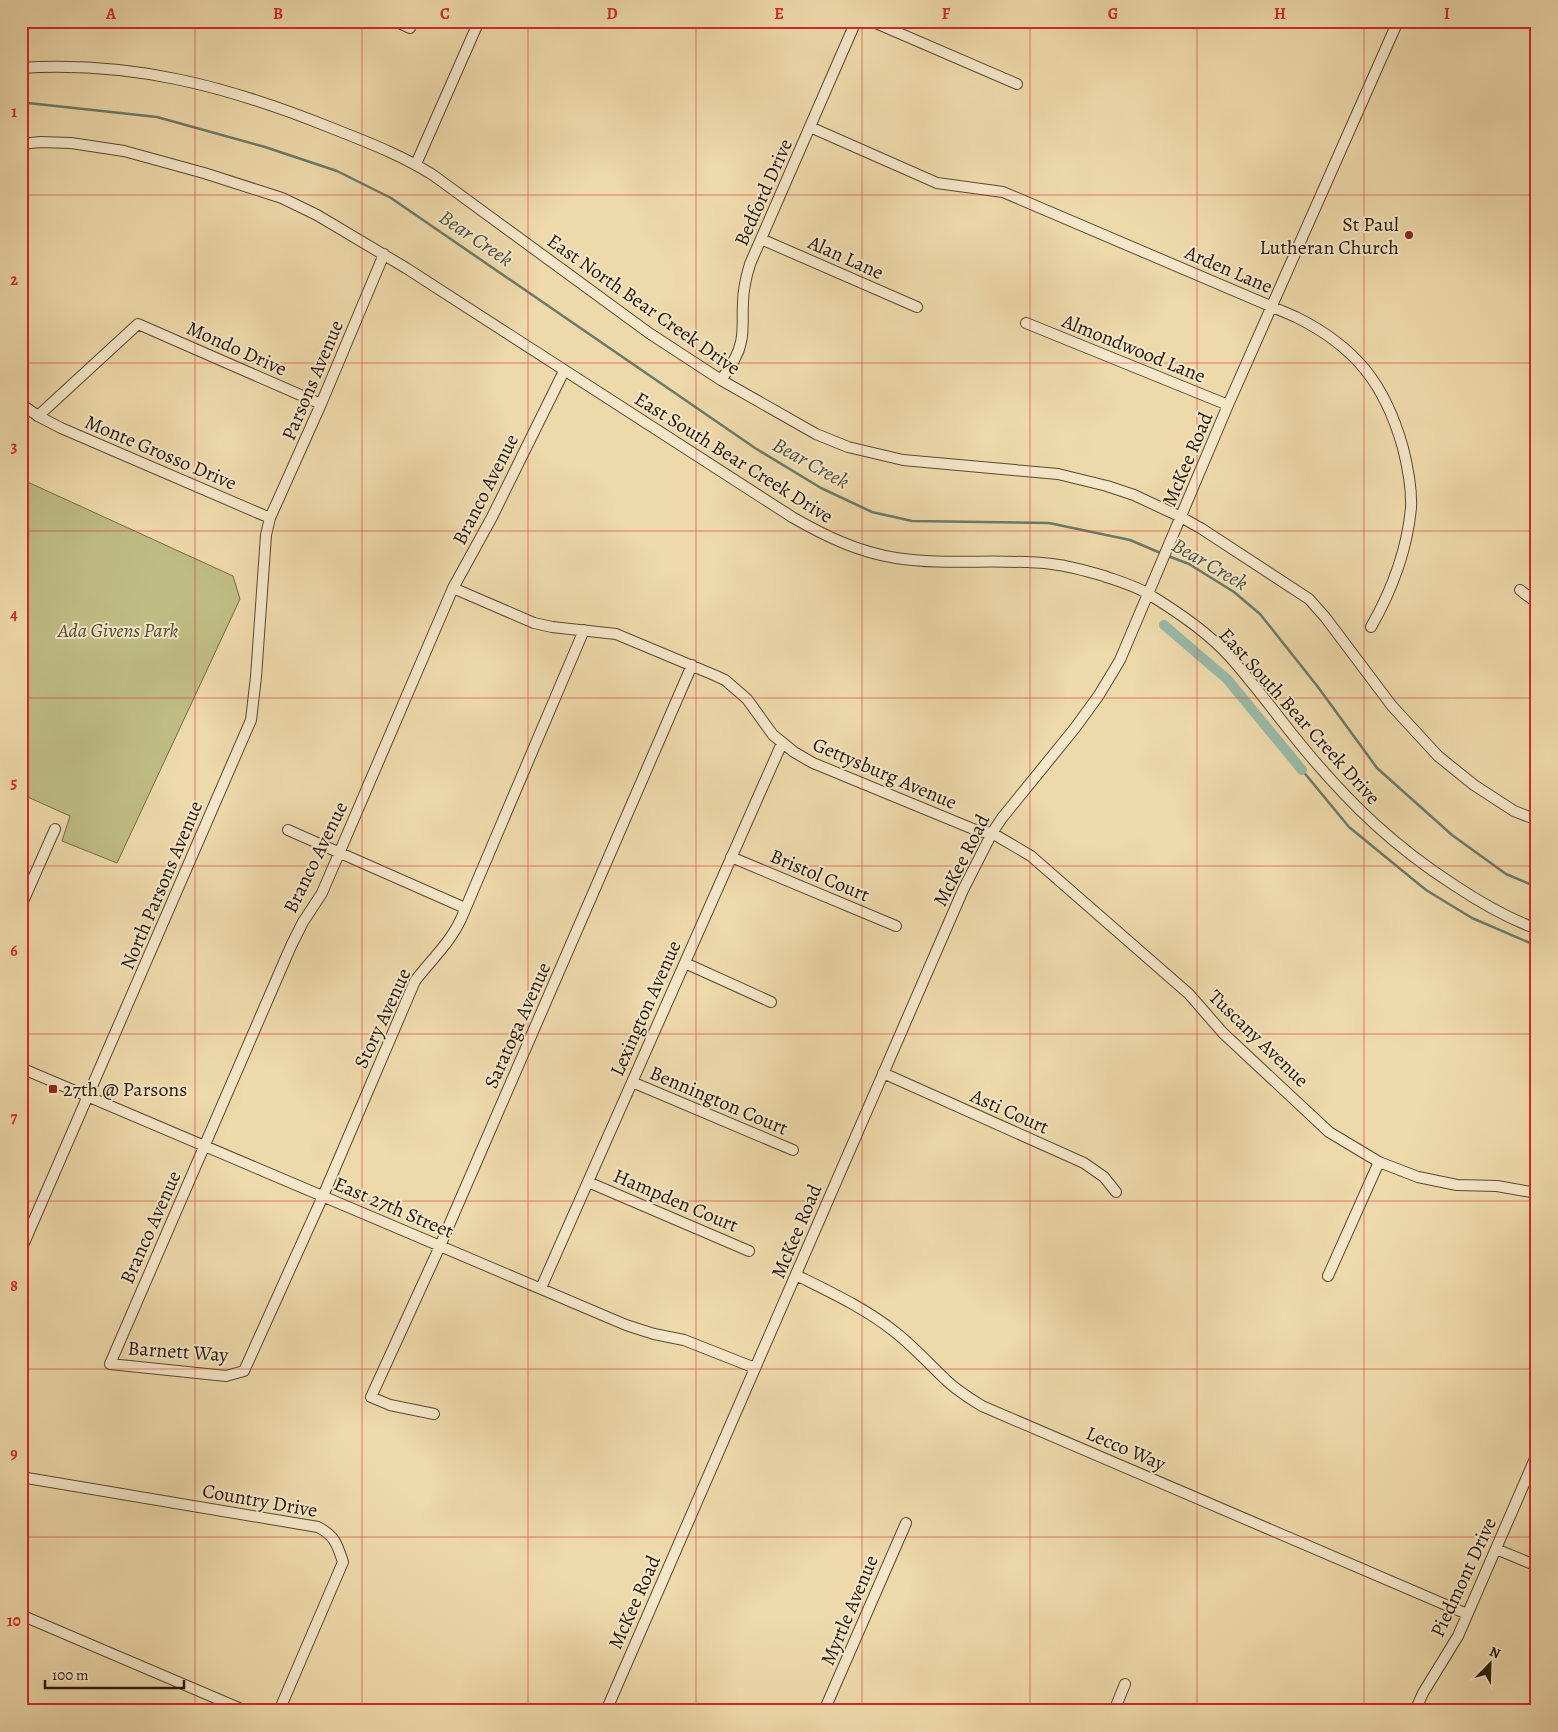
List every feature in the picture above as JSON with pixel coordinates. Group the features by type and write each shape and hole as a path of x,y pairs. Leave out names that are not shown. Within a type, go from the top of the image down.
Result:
{"street":[{"path":"395,21 410,28"},
{"path":"416,164 479,21"},
{"name":"Bedford Drive","path":"720,380 732,365 741,343 745,281 761,239 856,21"},
{"path":"871,21 1017,84"},
{"name":"McKee Road","path":"606,1711 944,933 992,833 1075,728 1099,695 1120,660 1228,405 1398,21"},
{"name":"East North Bear Creek Drive","path":"21,68 55,65 119,69 169,76 244,96 312,120 416,164 649,334 720,380 816,434 848,447 903,460 1058,474 1134,495 1181,517 1309,599 1325,617 1392,706 1438,756 1474,785 1514,811 1537,820"},
{"name":"Arden Lane","path":"810,127 937,183 1003,192 1273,306 1322,331 1353,356 1381,390 1388,403 1400,435 1411,480 1411,508 1399,565 1390,591 1371,627"},
{"name":"East South Bear Creek Drive","path":"21,144 40,142 71,143 124,151 204,173 282,198 317,215 384,254 792,518 846,544 865,551 896,558 1053,564 1136,587 1191,623 1230,656 1342,793 1384,834 1424,866 1482,903 1516,921 1537,928"},
{"name":"Alan Lane","path":"761,239 917,307"},
{"name":"Parsons Avenue","path":"270,518 321,404 384,254"},
{"name":"Almondwood Lane","path":"1026,323 1228,405"},
{"name":"Mondo Drive","path":"38,416 138,324 321,404"},
{"name":"Branco Avenue","path":"110,1364 291,946 303,922 322,893 453,588 492,517 564,371"},
{"name":"Monte Grosso Drive","path":"21,404 38,416 61,428 270,518"},
{"name":"North Parsons Avenue","path":"21,1250 251,720 256,677 266,535 270,518"},
{"name":"Gettysburg Avenue","path":"453,588 534,623 552,627 616,634 692,665 725,680 747,699 763,723 782,743 813,763 978,831 992,833"},
{"path":"1520,590 1537,603"},
{"name":"Story Avenue","path":"244,1371 323,1196 415,981 456,930 584,630"},
{"name":"Saratoga Avenue","path":"434,1414 390,1405 370,1396 440,1246 692,665"},
{"name":"Lexington Avenue","path":"541,1288 782,743"},
{"path":"21,906 55,829"},
{"path":"288,830 466,908"},
{"name":"Tuscany Avenue","path":"992,833 1031,856 1189,994 1223,1032 1329,1132 1379,1162 1418,1177 1457,1185 1497,1186 1537,1192"},
{"name":"Bristol Court","path":"731,857 896,926"},
{"path":"685,963 771,1002"},
{"name":"East 27th Street","path":"21,1068 626,1324 654,1334 684,1340 755,1368"},
{"name":"Asti Court","path":"883,1073 1084,1163 1104,1177 1116,1192"},
{"name":"Bennington Court","path":"632,1082 793,1150"},
{"path":"1328,1276 1379,1162"},
{"name":"Hampden Court","path":"588,1182 749,1251"},
{"name":"Lecco Way","path":"796,1275 868,1313 908,1343 951,1385 982,1406 1467,1614"},
{"name":"Barnett Way","path":"110,1364 226,1376 244,1371"},
{"name":"Piedmont Drive","path":"1415,1711 1423,1693 1458,1636 1537,1454"},
{"name":"Country Drive","path":"21,1477 318,1526 328,1532 337,1542 343,1562 279,1711"},
{"name":"Myrtle Avenue","path":"824,1711 906,1522"},
{"path":"1496,1549 1537,1566"},
{"path":"21,1615 246,1711"},
{"path":"1114,1711 1126,1684"}],"green space":[{"name":"Ada Givens Park","path":"21,479 233,576 240,599 117,863 62,841 70,816 21,794"}],"waterway":[{"name":"Bear Creek","path":"21,104 28,103 157,117 265,147 337,171 391,198 755,448 821,488 872,512 912,521 1049,523 1130,540 1163,554"},
{"name":"Bear Creek","path":"1168,556 1189,564 1234,592 1260,614 1318,687 1377,768 1452,835 1506,874 1537,887"},
{"path":"1164,625 1227,679 1302,770"},
{"path":"1302,770 1349,827 1426,890 1472,918 1537,946"}],"place":[{"name":"St Paul Lutheran Church","path":"1409,235"},
{"name":"27th @ Parsons","path":"53,1089"}]}
